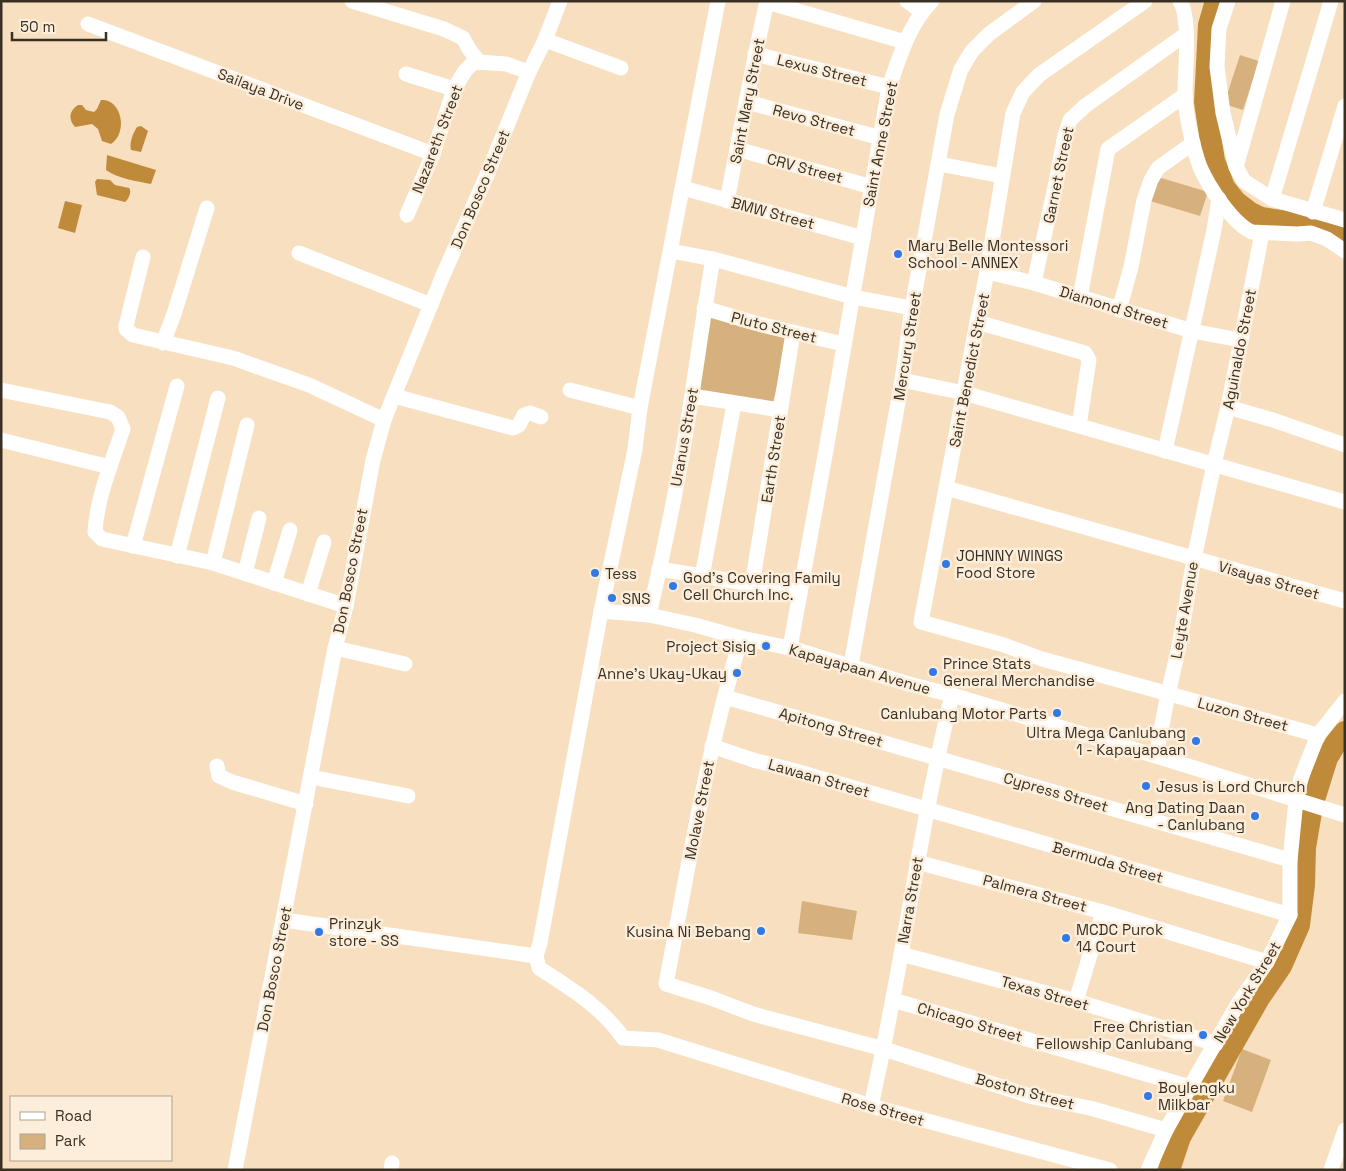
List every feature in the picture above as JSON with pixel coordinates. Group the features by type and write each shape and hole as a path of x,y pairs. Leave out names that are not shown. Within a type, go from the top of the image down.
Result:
{"street":[{"path":"352,1 444,29 463,38 479,62 506,64 529,72"},
{"name":"Don Bosco Street","path":"235,1170 335,648 346,606 364,502 384,420 560,1"},
{"path":"284,920 536,956 540,943 600,611 636,449 640,408 718,1"},
{"path":"906,1 927,6"},
{"name":"Mercury Street","path":"851,665 947,114 961,70 972,51 989,34 1034,1"},
{"name":"Saint Benedict Street","path":"921,622 976,322 988,272 1012,112 1023,92 1039,75 1145,1"},
{"path":"1180,1 1183,6 1186,34 1185,95 1193,143 1200,168 1219,199 1237,222 1246,229 1262,233 1311,233 1327,239 1345,251"},
{"path":"1228,1 1219,29 1217,67 1223,114 1236,167 1244,181 1272,199 1345,220"},
{"path":"1236,167 1283,1"},
{"path":"1272,199 1331,1"},
{"path":"767,2 905,42"},
{"name":"Saint Mary Street","path":"726,201 767,2"},
{"name":"Saint Anne Street","path":"790,648 889,86 905,42 927,6"},
{"name":"Sailaya Drive","path":"88,24 433,154"},
{"name":"Garnet Street","path":"1034,283 1064,135 1070,120 1084,106 1186,34"},
{"path":"545,40 620,68"},
{"name":"Lexus Street","path":"755,54 889,86"},
{"name":"Nazareth Street","path":"407,215 433,154 454,89 465,71 473,63 479,62"},
{"path":"406,74 454,89"},
{"path":"1080,297 1108,149 1185,95"},
{"name":"Revo Street","path":"747,102 881,138"},
{"path":"1313,212 1345,106"},
{"path":"1119,310 1132,267 1142,209 1151,180 1158,168 1193,143"},
{"name":"CRV Street","path":"737,149 872,187"},
{"path":"938,164 1002,176"},
{"name":"BMW Street","path":"683,188 863,238"},
{"path":"1165,451 1219,199"},
{"path":"163,343 207,208"},
{"name":"Aguinaldo Street","path":"1214,464 1228,407 1262,233"},
{"path":"671,250 713,259 853,297 912,308"},
{"path":"300,253 431,306"},
{"path":"143,257 126,329 133,335 233,358 309,385 384,420"},
{"name":"Uranus Street","path":"649,615 660,569 692,396 713,259"},
{"name":"Diamond Street","path":"988,272 1034,283 1192,331 1240,340"},
{"name":"Pluto Street","path":"704,308 755,323 843,344"},
{"path":"976,322 1085,353 1090,360 1079,426"},
{"name":"Earth Street","path":"752,585 793,332"},
{"path":"902,380 964,393 1345,502"},
{"path":"133,546 177,386"},
{"path":"1,390 110,412 118,417 123,429 96,516 95,532 102,539 213,563 346,606"},
{"path":"570,390 640,408"},
{"path":"394,396 513,428 519,425 524,415 530,413 541,416"},
{"path":"692,396 780,410"},
{"path":"177,556 218,398"},
{"path":"702,577 734,404"},
{"path":"1228,407 1273,420 1345,445"},
{"path":"213,563 247,425"},
{"path":"1,440 110,467"},
{"name":"Leyte Avenue","path":"1156,756 1214,464"},
{"name":"Visayas Street","path":"946,488 1345,602"},
{"path":"245,573 259,518"},
{"path":"274,583 290,530"},
{"path":"308,594 324,542"},
{"path":"660,569 800,592"},
{"name":"Kapayapaan Avenue","path":"600,611 649,615 695,624 741,638 790,648 909,684 952,694 1345,815"},
{"name":"Luzon Street","path":"921,622 1168,694 1318,735"},
{"name":"Molave Street","path":"666,984 712,746 741,638"},
{"path":"335,648 405,664"},
{"name":"Narra Street","path":"870,1106 884,1049 936,758 952,694"},
{"name":"Apitong Street","path":"725,697 936,758"},
{"name":"New York Street","path":"1148,1170 1166,1130 1239,1002 1267,962 1290,915 1290,860 1307,803 1301,778 1318,735 1345,701"},
{"name":"Lawaan Street","path":"712,746 752,760 926,809"},
{"name":"Cypress Street","path":"936,758 1290,860"},
{"path":"217,766 220,776 232,782 306,804"},
{"path":"311,777 408,796"},
{"name":"Bermuda Street","path":"926,809 1290,915"},
{"name":"Palmera Street","path":"917,862 1103,912 1267,962"},
{"path":"1076,1001 1103,912"},
{"name":"Texas Street","path":"901,954 1076,1001 1216,1044"},
{"name":"Rose Street","path":"536,956 539,968 591,1003 615,1026 623,1038 658,1040 870,1106 1110,1170"},
{"name":"Boston Street","path":"666,984 753,1014 884,1049 1033,1097 1090,1108 1166,1130"},
{"name":"Chicago Street","path":"893,1000 1190,1087"},
{"path":"1331,1170 1345,1130"}],"green space":[{"path":"1240,55 1259,61 1243,110 1224,104"},
{"path":"1158,177 1208,192 1200,216 1150,201"},
{"path":"708,314 759,332 788,339 772,407 695,391"},
{"path":"802,901 857,911 852,940 798,933"},
{"path":"1242,1049 1271,1060 1252,1112 1223,1101"}],"shaded area":[{"path":"101,100 114,104 120,117 120,132 117,139 111,144 102,141 98,129 92,124 75,127 70,118 71,112 78,105 82,105 86,110 94,112"},
{"path":"141,126 148,131 141,152 131,150 133,135 137,127"},
{"path":"107,155 156,170 151,184 122,178 106,170"},
{"path":"97,179 110,180 115,185 129,188 128,199 125,202 97,195 95,182"},
{"path":"65,201 82,205 75,233 58,228"},
{"path":"1345,724 1345,739 1331,757 1320,799 1311,796 1329,743"}],"waterway":[{"path":"1216,1 1209,25 1205,102 1214,161 1224,187 1236,202 1261,218 1314,226 1345,240"},
{"path":"1169,1170 1180,1137 1259,998 1281,966 1299,925 1304,885 1305,848 1312,806 1327,758 1345,732"}],"place":[{"name":"Mary Belle Montessori School - ANNEX","path":"898,254"},
{"name":"JOHNNY WINGS Food Store","path":"946,564"},
{"name":"Tess","path":"595,573"},
{"name":"God's Covering Family Cell Church Inc.","path":"673,586"},
{"name":"SNS","path":"612,598"},
{"name":"Project Sisig","path":"766,646"},
{"name":"Prince Stats General Merchandise","path":"933,672"},
{"name":"Anne's Ukay-Ukay","path":"737,673"},
{"name":"Canlubang Motor Parts","path":"1057,713"},
{"name":"Ultra Mega Canlubang 1 - Kapayapaan","path":"1196,741"},
{"name":"Jesus is Lord Church","path":"1146,786"},
{"name":"Ang Dating Daan - Canlubang","path":"1255,816"},
{"name":"Kusina Ni Bebang","path":"761,931"},
{"name":"Prinzyk store - SS","path":"319,932"},
{"name":"MCDC Purok 14 Court","path":"1066,938"},
{"name":"Free Christian Fellowship Canlubang","path":"1203,1035"},
{"name":"Boylengku Milkbar","path":"1148,1096"}]}
